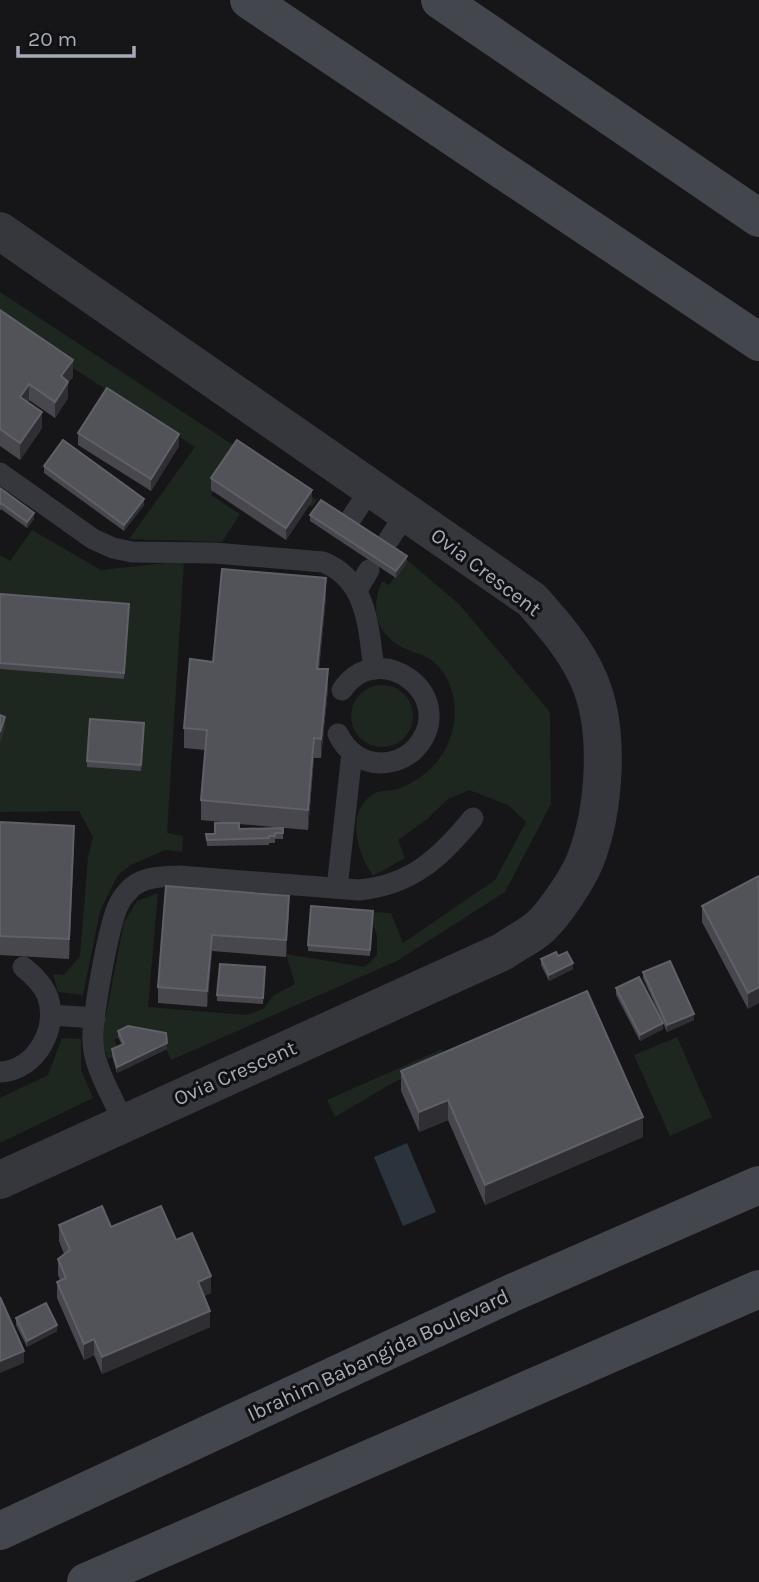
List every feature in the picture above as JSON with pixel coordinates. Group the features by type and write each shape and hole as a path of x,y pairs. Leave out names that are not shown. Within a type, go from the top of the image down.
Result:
{"street":[{"path":"249,0 759,342"},
{"path":"440,0 759,218"},
{"name":"Ovia Crescent","path":"0,231 361,503 397,527 532,600 570,643 589,680 602,724 604,771 596,820 585,862 539,927 504,951 0,1180"},
{"name":"Ibrahim Babangida Boulevard","path":"0,1531 514,1292 759,1185"},
{"path":"86,1582 759,1289"}],"lane":[{"path":"0,473 93,539 113,548 132,552 328,554 357,590 365,612 374,669"},
{"path":"357,590 369,570"},
{"path":"338,734 352,753 365,761 381,763 397,761 411,754 428,727 429,712 425,697 417,684 405,674 390,669 374,669 359,673 342,690"},
{"path":"337,888 352,753"},
{"path":"124,1124 95,1058 92,1042 94,1018 119,903 132,887 152,878 179,876 359,890 385,888 416,872 449,848 473,818"},
{"path":"0,1072 24,1064 38,1051 48,1034 51,1015 48,996 38,979 23,967"},
{"path":"51,1015 94,1018"}],"shaded area":[{"path":"0,292 317,500 312,507 237,456 211,495 240,514 222,542 129,539 195,447 0,321"},
{"path":"32,530 101,570 184,561 167,833 183,836 182,852 165,850 131,865 118,875 100,911 83,995 58,992 53,974 64,975 80,956 88,857 93,837 79,811 0,812 0,744 4,729 0,727 0,555 10,561"},
{"path":"407,560 459,604 550,712 551,804 505,892 397,961 171,1060 163,1042 124,1035 114,1040 120,1053 108,1059 101,1040 124,922 137,901 158,893 148,1007 246,1015 263,1009 274,995 295,984 286,954 365,967 377,955 377,936 369,912 391,913 403,943 495,880 526,822 508,805 469,790 448,799 426,820 398,840 405,858 373,876 359,846 356,823 364,802 373,794 409,784 428,771 442,755 454,723 453,695 441,670 426,657 389,638 378,622 376,602 382,581 389,585"},
{"path":"376,685 388,685 404,694 411,704 411,728 404,738 388,747 376,747 365,742 356,733 351,722 351,710 356,699 365,690"},
{"path":"677,1037 712,1117 670,1136 634,1055"},
{"path":"62,1038 81,1039 81,1070 93,1098 0,1143 0,1098 48,1075"},
{"path":"442,1049 445,1057 389,1085 335,1117 327,1100"},
{"path":"407,1143 436,1212 403,1226 374,1157"}],"building":[{"path":"0,310 73,360 61,376 68,382 55,402 29,384 20,397 42,412 20,443 0,429"},
{"path":"107,388 179,434 151,479 78,433"},
{"path":"63,440 144,499 124,525 44,466"},
{"path":"237,440 312,490 286,528 211,478"},
{"path":"0,488 34,513 27,522 1,503 0,505"},
{"path":"321,500 407,556 396,571 310,515"},
{"path":"222,569 326,578 317,669 328,669 321,739 314,738 308,810 201,800 207,730 184,728 190,659 213,662"},
{"path":"0,594 129,604 124,673 0,663"},
{"path":"0,715 5,717 0,732"},
{"path":"90,719 144,723 141,765 87,761"},
{"path":"0,822 74,826 69,939 0,936"},
{"path":"215,823 239,823 239,829 283,828 283,833 275,833 275,836 269,838 207,840 206,834 215,834"},
{"path":"759,876 759,987 748,993 702,906"},
{"path":"166,886 289,896 286,940 212,935 207,991 158,987"},
{"path":"311,906 373,911 370,950 308,945"},
{"path":"556,952 558,956 567,952 573,963 549,975 541,959"},
{"path":"670,961 694,1014 667,1025 643,972"},
{"path":"220,964 265,967 263,998 217,995"},
{"path":"639,977 663,1023 640,1035 616,988"},
{"path":"587,991 643,1117 485,1185 448,1100 419,1112 401,1071"},
{"path":"128,1026 166,1033 167,1043 117,1067 112,1049 124,1044 118,1031"},
{"path":"102,1206 111,1227 161,1206 176,1240 192,1233 211,1276 198,1282 210,1311 102,1357 94,1339 84,1344 57,1282 66,1278 58,1259 70,1250 59,1225"},
{"path":"0,1297 24,1351 0,1361"},
{"path":"46,1303 57,1325 27,1341 16,1318"}]}
